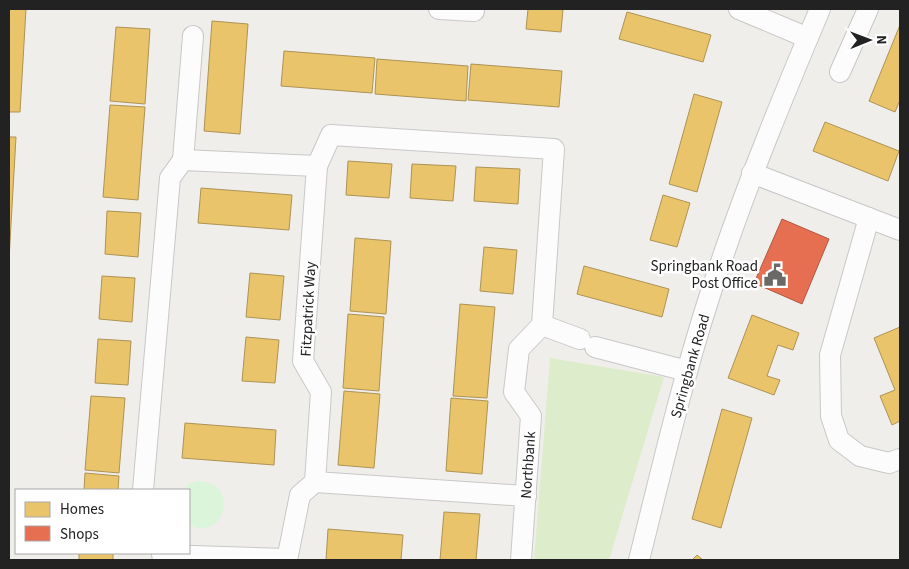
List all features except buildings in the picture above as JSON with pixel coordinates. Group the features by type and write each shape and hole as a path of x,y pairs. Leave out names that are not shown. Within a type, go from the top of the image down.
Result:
{"street":[{"path":"439,9 474,11"},
{"path":"739,9 808,38"},
{"name":"Springbank Road","path":"639,560 688,370 720,263 752,174 820,9"},
{"path":"840,72 868,9"},
{"path":"143,489 170,178 183,160 193,36"},
{"path":"183,160 317,166 331,135 554,149 542,324 588,343 688,370"},
{"name":"Fitzpatrick Way","path":"315,482 321,392 303,361 317,166"},
{"path":"752,174 900,230"},
{"path":"869,218 830,355 831,416 839,440 860,456 889,463 900,459"},
{"name":"Northbank","path":"521,560 531,416 514,392 519,349 542,324"},
{"path":"162,556 287,560 300,495 315,482 526,496"}],"green space":[{"path":"550,358 664,377 609,560 534,560"},
{"path":"197,481 211,484 220,490 224,500 223,510 219,519 212,526 202,528 190,525 190,489 183,489"}],"place":[{"name":"Springbank Road Post Office","path":"775,275"}]}
